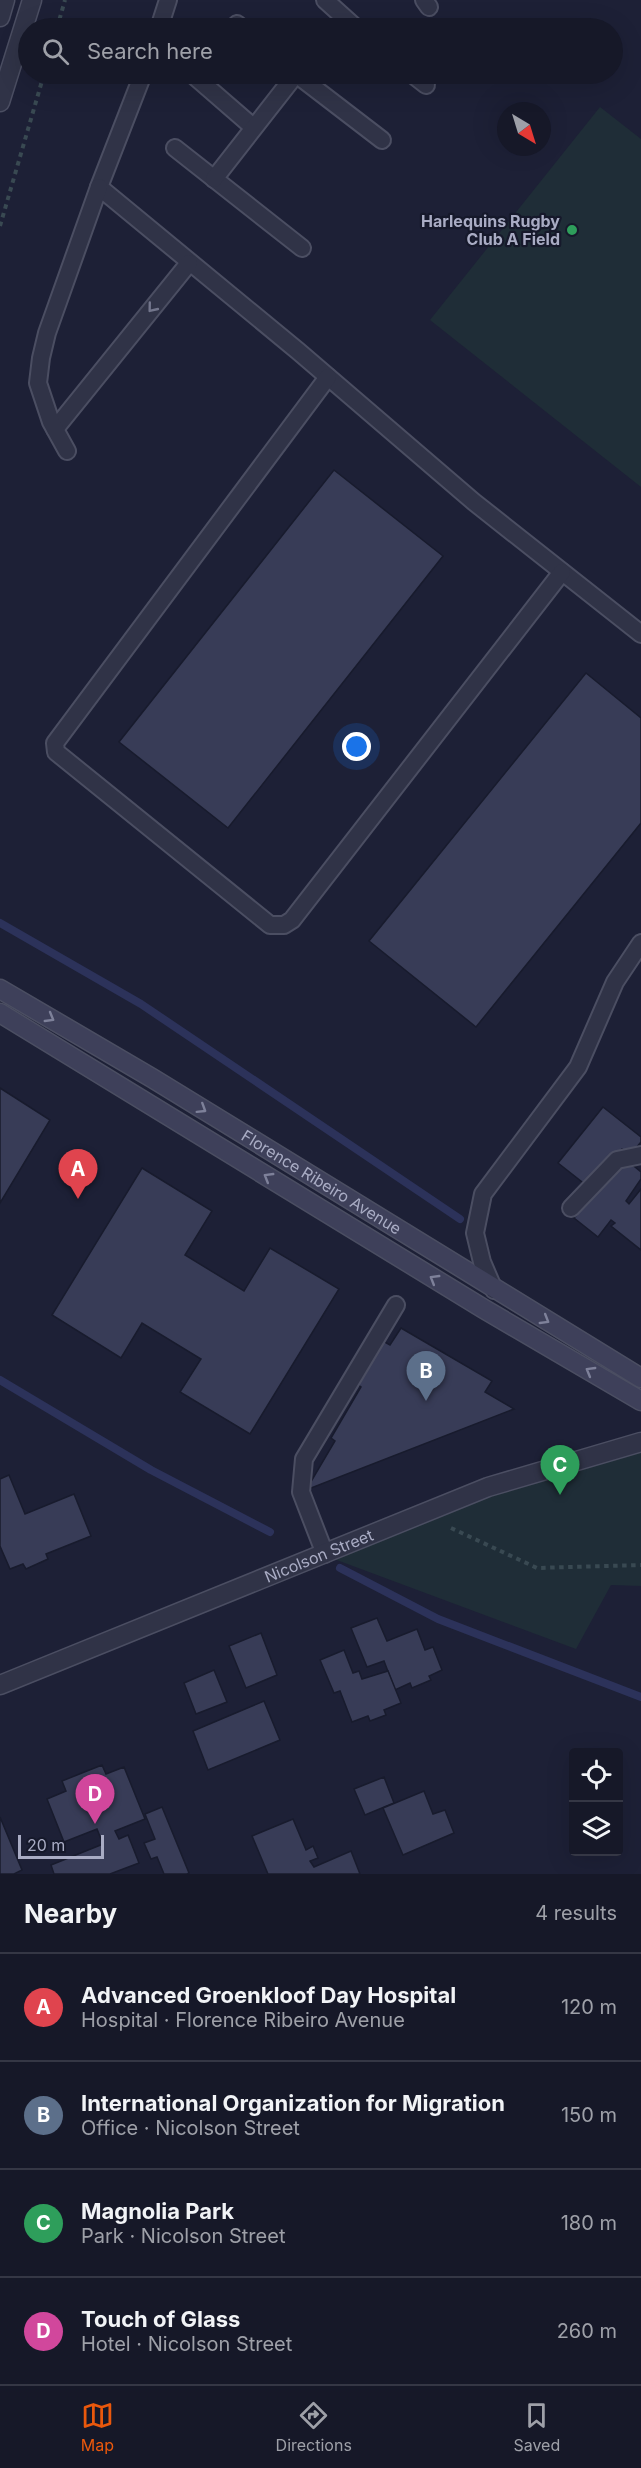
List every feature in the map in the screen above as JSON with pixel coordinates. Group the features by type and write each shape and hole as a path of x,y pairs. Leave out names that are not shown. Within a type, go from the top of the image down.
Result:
{"main road":[{"name":"Florence Ribeiro Avenue","path":"0,988 153,1078 494,1290 641,1378"},
{"name":"Florence Ribeiro Avenue","path":"0,1013 464,1297 641,1401"}],"street":[{"path":"0,17 5,0"},
{"path":"26,18 32,0"},
{"path":"0,102 18,45"},
{"name":"Nicolson Street","path":"0,1685 488,1487 641,1442"}],"lane":[{"path":"162,18 168,0"},
{"path":"325,0 345,18"},
{"path":"67,451 55,429 38,383 41,358 47,333 99,187 139,84"},
{"path":"204,84 253,127"},
{"path":"214,179 288,84"},
{"path":"309,84 382,140"},
{"path":"175,148 302,248"},
{"path":"99,187 328,377 474,502 641,634"},
{"path":"55,429 189,262"},
{"path":"328,377 56,743 56,752 270,925 284,925 292,920 562,572"},
{"path":"494,1290 482,1262 475,1233 483,1194 578,1067 615,982 641,943"},
{"path":"571,1208 612,1164 623,1157 641,1155"},
{"path":"325,1554 301,1492 304,1459 396,1305"}],"path":[{"path":"60,18 65,0"},
{"path":"0,226 41,84"},
{"path":"440,1523 537,1568 641,1565"}],"shaded area":[{"name":"Harlequins Rugby Club A Field","path":"600,107 641,139 641,487 430,320"},
{"path":"641,1436 641,1586 611,1585 576,1649 318,1553"}],"building":[{"path":"334,470 443,556 228,828 119,742"},
{"path":"586,673 641,718 641,823 476,1027 369,941"},
{"path":"0,1088 50,1120 0,1203"},
{"path":"603,1107 641,1137 641,1142 630,1155 622,1149 602,1173 586,1185 558,1163"},
{"path":"624,1158 641,1172 641,1179 626,1201 629,1204 641,1189 641,1250 611,1226 615,1223 611,1220 598,1237 574,1218"},
{"path":"142,1168 212,1211 185,1255 244,1291 270,1248 339,1289 250,1434 180,1392 201,1359 142,1323 121,1358 52,1315"},
{"path":"401,1328 492,1381 485,1392 514,1409 306,1490 335,1441 331,1438 361,1387 357,1384 383,1341 390,1345"},
{"path":"9,1475 25,1514 74,1494 91,1536 46,1554 48,1559 26,1569 23,1564 10,1569 0,1546 0,1479"},
{"path":"377,1618 387,1641 417,1629 425,1650 433,1647 442,1670 429,1676 431,1680 412,1688 410,1683 395,1690 384,1661 367,1667 351,1628"},
{"path":"261,1633 277,1675 246,1688 229,1646"},
{"path":"344,1650 353,1673 359,1671 362,1679 388,1671 401,1703 384,1710 386,1715 370,1721 368,1716 352,1722 340,1691 334,1693 320,1660"},
{"path":"214,1670 227,1702 196,1714 184,1683"},
{"path":"264,1701 280,1740 208,1770 193,1731"},
{"path":"102,1765 106,1774 124,1767 145,1819 115,1831 119,1839 128,1835 139,1863 110,1874 54,1874 51,1865 103,1844 97,1829 64,1842 47,1799 66,1791 62,1781"},
{"path":"384,1777 394,1803 365,1815 354,1789"},
{"path":"424,1791 433,1814 445,1810 454,1833 403,1855 383,1808"},
{"path":"162,1807 189,1873 187,1874 164,1874 157,1857 151,1859 144,1843 155,1839 145,1814"},
{"path":"0,1817 22,1870 14,1874 0,1874"},
{"path":"293,1819 306,1850 313,1846 318,1858 310,1861 314,1867 351,1851 360,1874 268,1874 252,1836"}],"waterway":[{"path":"0,923 141,1004 460,1219"},
{"path":"0,1380 151,1470 270,1532"},
{"path":"340,1568 438,1619 641,1697"}],"place":[{"name":"Harlequins Rugby Club A Field","path":"572,230"},
{"name":"Advanced Groenkloof Day Hospital","path":"78,1199"},
{"name":"International Organization for Migration","path":"426,1401"},
{"name":"Magnolia Park","path":"560,1495"},
{"name":"Touch of Glass","path":"95,1824"}]}
